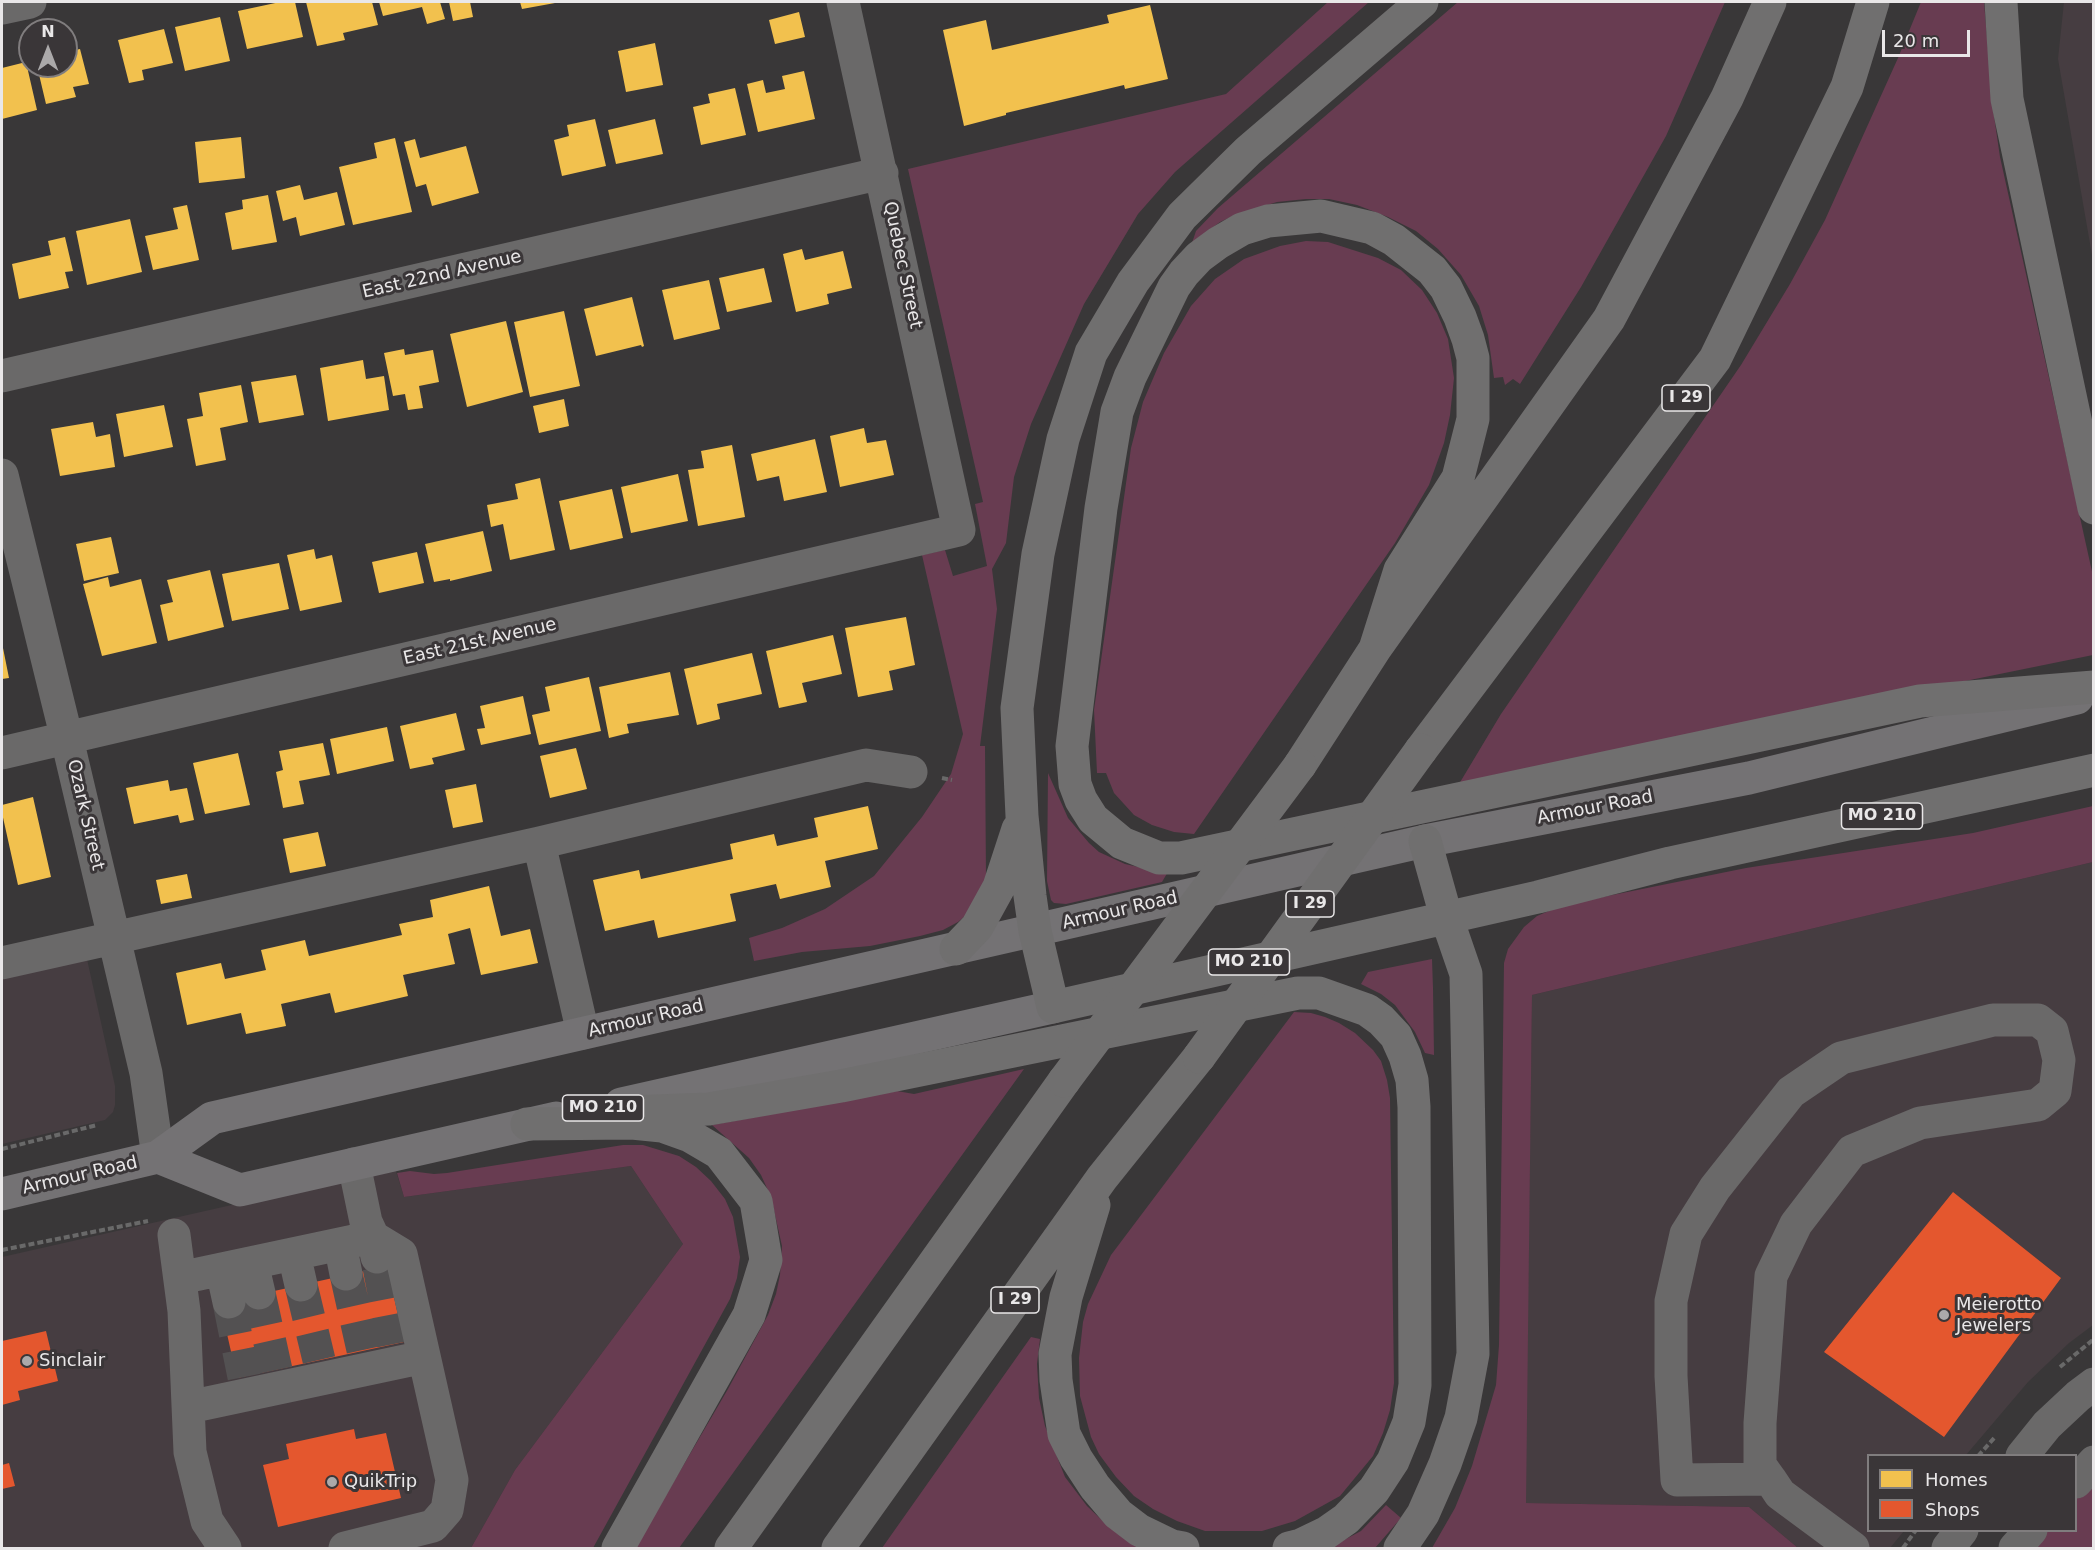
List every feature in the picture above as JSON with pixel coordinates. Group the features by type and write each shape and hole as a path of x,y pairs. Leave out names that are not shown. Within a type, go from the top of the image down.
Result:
{"highway":[{"path":"1053,1007 1035,931 1022,816 1017,708 1038,554 1063,439 1091,353 1133,282 1182,216 1248,151 1422,2"},
{"path":"731,1548 1064,1081 1300,765 1375,649 1609,320 1727,98 1770,2"},
{"name":"I 29","path":"838,1548 1102,1178 1199,1057 1421,750 1716,359 1847,87 1874,2"},
{"path":"2001,2 2007,99 2094,508"},
{"path":"1375,649 1400,570 1458,478 1473,419 1473,358 1468,339 1451,298 1432,270 1394,240 1372,228 1321,216 1268,221 1242,229 1218,243 1199,257 1184,273 1174,287 1130,377 1117,412 1102,499 1072,746 1075,784 1081,800 1093,819 1122,843 1159,858 1181,858 1920,701 2094,687"},
{"name":"Armour Road","path":"1053,1007 1446,916 1538,897 1670,863 2094,770"},
{"path":"956,949 977,927 999,887 1022,816"},
{"path":"1400,1548 1423,1514 1445,1464 1461,1418 1473,1354 1466,974 1446,916 1425,842"},
{"path":"577,1114 709,1109 841,1086 1298,993 1319,993 1367,1010 1381,1020 1396,1036 1412,1080 1415,1385 1409,1422 1393,1461 1374,1491 1346,1519 1326,1533 1289,1548"},
{"path":"527,1124 632,1123 662,1126 690,1136 718,1153 756,1201 766,1260 749,1315 618,1548"},
{"path":"1102,1178 1066,1297 1055,1354 1056,1380 1064,1434 1076,1458 1118,1514 1139,1530 1172,1546 1184,1548"}],"main road":[{"name":"Armour Road","path":"2,1194 158,1157 212,1118 1425,842 1749,778 2094,694"},
{"name":"Armour Road","path":"158,1157 240,1190 1053,1007"}],"street":[{"path":"2,8 30,2"},
{"name":"Quebec Street","path":"843,2 959,530"},
{"name":"East 22nd Avenue","path":"2,376 882,173"},
{"name":"Ozark Street","path":"2,475 146,1073 158,1157"},
{"name":"East 21st Avenue","path":"2,753 959,530"},
{"path":"2,963 539,843 866,765 911,772"},
{"path":"539,843 583,1033"},
{"path":"1770,1479 1677,1480 1671,1376 1671,1300 1686,1234 1715,1188 1791,1092 1841,1058 1992,1020 2038,1020 2052,1031 2059,1060 2055,1091 2038,1105 1920,1123 1852,1152 1796,1224 1772,1276 1760,1423 1760,1465 1770,1479 1780,1494 1853,1548"},
{"path":"354,1164 366,1222 376,1252"},
{"path":"162,1228 180,1278 184,1311 190,1452 207,1521 225,1548"},
{"path":"180,1278 241,1282 376,1252 401,1254 405,1355 452,1480 447,1510 433,1526 345,1548"},
{"path":"189,1407 246,1386 364,1360 405,1355"},
{"path":"2023,1454 2047,1425 2094,1384"},
{"path":"2077,1481 2094,1462"},
{"path":"1948,1548 1960,1532"},
{"path":"2015,1548 2029,1532"}],"path":[{"path":"2,1149 98,1125"},
{"path":"2,1250 162,1228"},
{"path":"1903,1548 1915,1532"}],"shaded area":[{"path":"1328,2 1369,2 1175,172 1138,214 1084,304 1031,424 1014,477 1006,543 992,569 997,609 980,746 985,746 986,878 972,910 958,922 943,930 920,936 870,946 802,952 754,961 749,938 782,928 825,909 874,876 922,817 951,774 963,734 922,555 945,550 953,576 987,566 975,504 983,502 908,169 1226,94"},
{"path":"1458,2 1725,2 1666,136 1581,287 1520,384 1513,379 1505,385 1503,377 1494,378 1488,335 1479,306 1461,275 1438,249 1416,231 1388,217 1357,205 1329,199 1277,202 1220,222 1192,243 1196,231 1218,208"},
{"path":"1921,2 1984,2 1993,109 2000,157 2093,576 2093,655 1459,784 1501,714 1741,365 1790,284 1825,220"},
{"path":"2064,2 2093,2 2093,261 2058,59"},
{"path":"1306,241 1328,242 1378,258 1401,270 1422,290 1437,313 1448,339 1454,378 1444,443 1429,485 1395,543 1194,834 1174,832 1152,825 1134,815 1114,793 1106,773 1097,773 1094,710 1131,448 1143,402 1164,353 1191,306 1215,279 1244,259 1280,246"},
{"path":"1048,773 1068,818 1089,843 1099,852 1125,864 1156,871 1169,870 1162,882 1066,904 1054,903 1051,900 1047,881"},
{"path":"2093,806 2093,862 1532,995 1526,1503 1749,1507 1798,1548 1432,1548 1455,1508 1472,1466 1496,1385 1499,1345 1504,963 1508,949 1524,927 1537,916 1563,905 1746,868 1973,833"},
{"path":"2093,862 2093,1325 2069,1343 2028,1382 1967,1454 1867,1454 1867,1532 1903,1532 1890,1548 1798,1548 1749,1507 1525,1503 1532,995"},
{"path":"2,950 85,950 115,1086 113,1112 105,1120 2,1144"},
{"path":"1432,959 1434,1055 1425,1053 1415,1032 1395,1005 1381,994 1361,984 1368,972"},
{"path":"1294,1012 1325,1017 1355,1033 1381,1061 1387,1080 1390,1098 1394,1383 1390,1410 1373,1456 1340,1496 1295,1521 1262,1531 1205,1531 1177,1521 1134,1496 1099,1454 1091,1437 1080,1396 1079,1358 1083,1322 1088,1304 1111,1255"},
{"path":"1024,1069 679,1548 635,1548 728,1389 768,1315 780,1275 782,1246 771,1197 761,1175 749,1158 712,1125 897,1091 914,1094"},
{"path":"623,1145 643,1145 679,1156 711,1181 725,1199 733,1217 740,1257 737,1278 730,1299 593,1548 471,1548 515,1470 683,1244 631,1166 404,1197 397,1173 410,1171 447,1173"},
{"path":"631,1166 683,1244 515,1470 471,1548 2,1548 2,1257 395,1168 404,1197"},
{"path":"1031,1337 1040,1339 1037,1364 1039,1398 1045,1426 1065,1477 1087,1506 1109,1527 1140,1548 882,1548"},
{"path":"2093,1468 2093,1548 2026,1548 2040,1532 2077,1532 2077,1488"},
{"path":"1386,1505 1401,1518 1375,1548 1329,1548 1361,1531"}],"building: Homes":[{"path":"280,2 295,2 303,37 247,49 238,11"},
{"path":"306,2 372,2 378,25 343,33 345,40 317,46"},
{"path":"379,2 440,2 445,19 427,24 422,7 383,16"},
{"path":"449,2 470,2 473,17 453,21"},
{"path":"520,2 555,2 555,3 522,9"},
{"path":"1150,5 1168,79 1125,89 1124,85 1006,113 1006,115 964,126 943,30 986,20 992,50 1109,23 1107,15"},
{"path":"799,12 805,37 775,44 769,20"},
{"path":"220,17 230,61 185,71 175,27"},
{"path":"164,29 173,63 142,70 144,80 129,83 118,40"},
{"path":"655,43 663,85 626,92 618,51"},
{"path":"78,49 80,49 89,84 73,87 76,97 46,104 40,78 78,78"},
{"path":"18,64 18,78 30,78 37,110 2,119 2,68"},
{"path":"804,71 815,119 758,132 747,84 763,80 766,93 785,89 782,76"},
{"path":"735,88 746,135 701,145 693,107 710,103 708,94"},
{"path":"595,119 606,166 562,176 554,140 569,136 567,125"},
{"path":"655,119 663,154 616,164 608,130"},
{"path":"241,137 245,178 199,183 195,142"},
{"path":"395,138 412,212 353,225 339,167 377,158 374,143"},
{"path":"415,139 420,158 466,146 479,193 432,206 426,184 416,187 404,142"},
{"path":"300,185 304,200 337,192 345,225 300,236 296,217 283,221 276,191"},
{"path":"268,195 277,242 232,250 225,213 243,209 242,200"},
{"path":"187,205 199,260 153,270 145,236 178,229 173,208"},
{"path":"130,219 142,272 87,285 76,231"},
{"path":"65,237 73,271 65,272 69,288 19,299 12,264 51,255 48,241"},
{"path":"802,249 805,260 843,251 852,288 827,294 829,304 796,312 783,254"},
{"path":"764,268 772,302 727,312 719,278"},
{"path":"709,280 720,329 674,340 662,290"},
{"path":"632,297 644,346 596,356 584,309"},
{"path":"564,311 580,386 530,397 514,322"},
{"path":"506,321 523,392 467,407 450,334"},
{"path":"404,349 405,355 433,350 439,382 419,386 423,408 408,410 405,394 393,396 384,353"},
{"path":"363,360 366,379 384,376 389,410 328,421 320,368"},
{"path":"296,375 304,415 259,423 251,382"},
{"path":"241,385 248,422 220,428 226,460 196,466 187,419 203,416 199,393"},
{"path":"564,399 569,426 539,433 533,406"},
{"path":"164,405 173,447 124,457 116,414"},
{"path":"93,422 96,437 110,434 115,467 60,476 51,429"},
{"path":"864,428 867,443 886,440 894,475 840,487 830,436"},
{"path":"815,439 827,492 784,501 779,476 757,481 751,454"},
{"path":"732,445 745,517 698,526 688,470 704,468 701,451"},
{"path":"678,474 688,521 631,533 621,487"},
{"path":"540,478 555,550 510,560 503,524 491,527 487,505 518,499 515,484"},
{"path":"612,489 623,538 570,550 559,501"},
{"path":"483,531 492,571 450,581 450,579 434,582 425,544"},
{"path":"111,537 119,573 84,581 76,544"},
{"path":"314,549 316,559 332,555 342,602 300,611 287,555"},
{"path":"417,552 424,583 379,593 372,562"},
{"path":"279,563 289,609 232,621 222,574"},
{"path":"210,570 224,627 168,641 160,605 173,602 167,580"},
{"path":"108,577 110,587 141,579 157,643 102,656 83,584"},
{"path":"906,617 915,665 889,671 893,690 858,697 845,628"},
{"path":"833,635 842,674 802,683 807,702 779,708 766,651"},
{"path":"2,643 9,678 2,679"},
{"path":"752,653 762,694 717,704 720,719 697,725 684,669"},
{"path":"670,672 679,715 627,724 629,733 609,738 599,687"},
{"path":"589,677 601,731 539,745 532,715 550,711 545,687"},
{"path":"523,696 531,734 481,745 477,729 485,728 480,706"},
{"path":"456,713 465,750 432,758 434,764 410,769 400,726"},
{"path":"387,727 394,761 337,774 330,739"},
{"path":"323,743 330,775 299,781 304,804 283,808 276,772 283,770 279,751"},
{"path":"576,748 587,789 550,798 540,756"},
{"path":"238,753 250,805 205,814 193,763"},
{"path":"168,780 170,791 187,788 194,820 180,823 178,815 134,824 126,788"},
{"path":"476,784 483,822 453,828 445,790"},
{"path":"33,797 51,877 18,885 2,805"},
{"path":"868,806 878,849 825,861 831,887 780,899 776,884 730,894 736,921 658,938 654,920 605,931 593,880 639,870 641,879 733,859 730,844 774,834 777,846 818,837 814,818"},
{"path":"318,832 326,866 290,873 283,839"},
{"path":"187,874 192,898 161,904 156,880"},
{"path":"489,886 501,936 530,929 538,963 481,975 470,928 448,934 455,964 403,975 408,996 335,1013 330,993 281,1004 286,1026 246,1034 241,1013 187,1025 176,973 221,963 225,979 266,970 261,950 305,940 309,956 402,935 399,924 433,917 430,900"}],"building: Shops":[{"name":"Meierotto Jewelers","path":"1953,1192 2061,1278 1944,1437 1824,1352"},
{"path":"387,1266 404,1342 237,1378 220,1303"},
{"name":"Sinclair","path":"46,1331 58,1381 18,1391 20,1400 2,1405 2,1341"},
{"name":"QuikTrip","path":"354,1429 356,1439 386,1433 401,1498 278,1527 263,1465 289,1459 286,1444"},
{"path":"9,1463 15,1486 2,1489 2,1465"}],"tunnel":[{"path":"379,1267 394,1344"},
{"path":"346,1274 363,1350"},
{"path":"301,1285 319,1360"},
{"path":"259,1293 276,1370"},
{"path":"229,1302 244,1377"}],"place":[{"name":"Meierotto Jewelers","path":"1944,1315"},
{"name":"Sinclair","path":"27,1361"},
{"name":"QuikTrip","path":"332,1482"}]}
